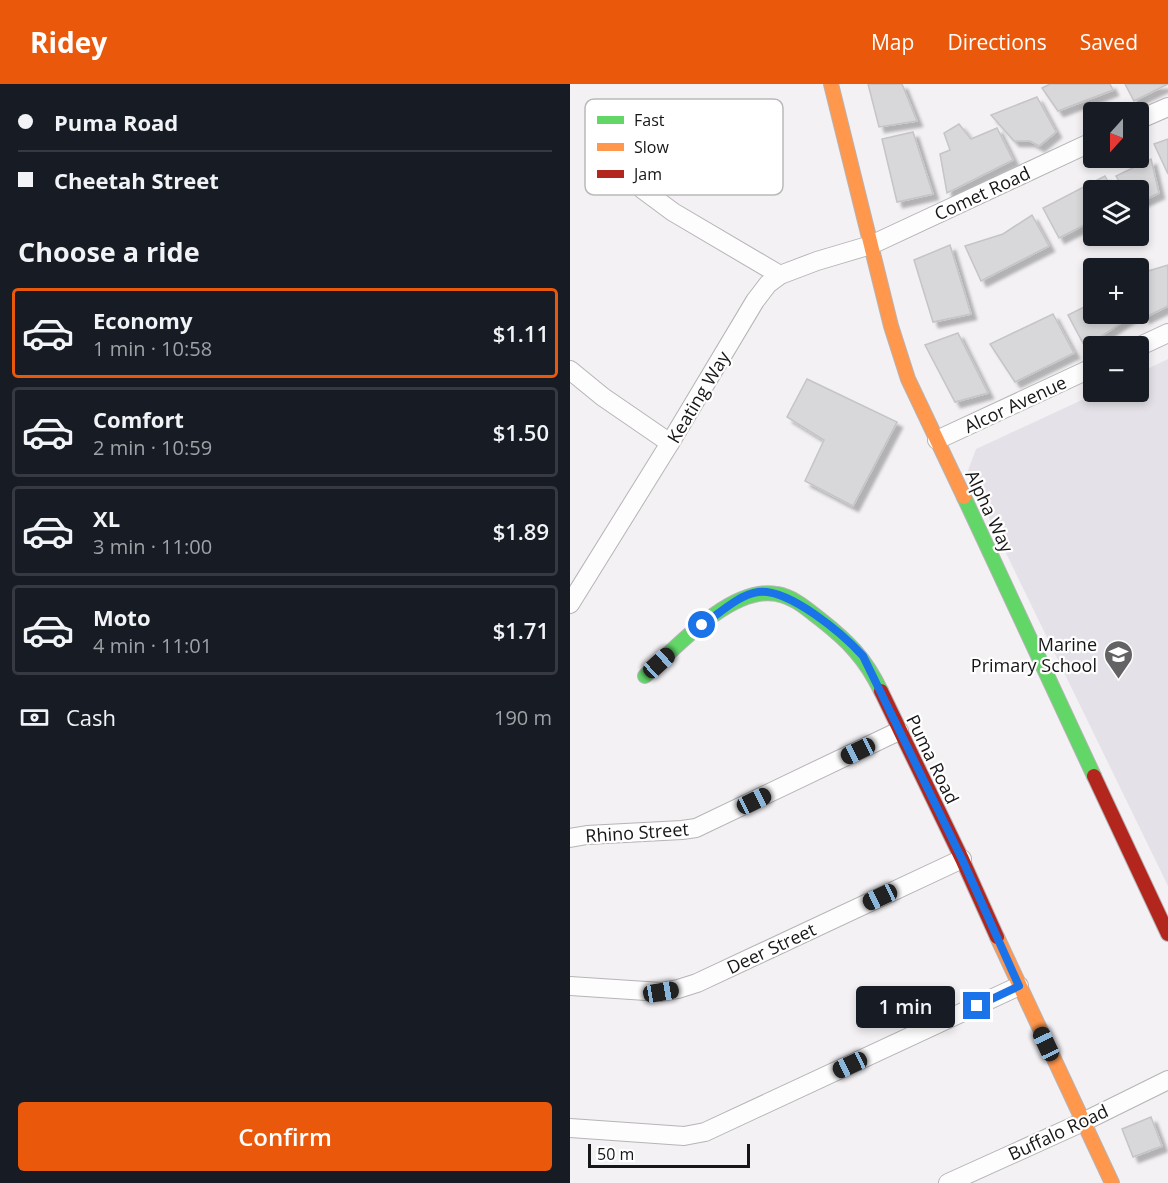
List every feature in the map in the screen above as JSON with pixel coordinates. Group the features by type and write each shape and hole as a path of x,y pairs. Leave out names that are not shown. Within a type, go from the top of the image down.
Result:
{"street":[{"name":"Alpha Way","path":"831,84 891,326 908,379 1168,934"},
{"path":"1149,115 1168,107"},
{"name":"Comet Road","path":"871,245 1083,146"},
{"path":"650,195 673,212 780,275"},
{"name":"Keating Way","path":"570,604 755,302 768,285 780,275 871,245"},
{"path":"1149,342 1168,333"},
{"path":"570,370 670,443"},
{"name":"Alcor Avenue","path":"937,440 1083,373"},
{"name":"Puma Road","path":"645,676 702,625 743,597 758,592 774,593 801,605 853,645 863,656 872,672 962,859 1112,1183"},
{"name":"Rhino Street","path":"570,838 696,828 899,731"},
{"name":"Deer Street","path":"570,986 661,992 678,990 962,859"},
{"path":"570,1128 684,1136 705,1132 1019,986"},
{"name":"Buffalo Road","path":"948,1183 1083,1122 1168,1080"}],"shaded area":[{"name":"Marine Primary School","path":"1168,359 1168,886 967,473 976,449 1083,399 1083,402 1149,402 1149,368"}],"building":[{"path":"868,84 902,84 917,121 879,127"},
{"path":"1050,84 1110,84 1113,90 1058,111 1042,88"},
{"path":"1125,84 1168,84 1134,101"},
{"path":"1037,97 1056,132 1039,146 1030,141 1014,141 991,115"},
{"path":"959,124 971,139 997,128 1013,160 947,193 940,154 950,150 944,133"},
{"path":"913,132 933,194 897,202 882,139"},
{"path":"1168,139 1168,174 1154,144"},
{"path":"1151,159 1159,193 1149,198 1149,180 1118,180 1116,176 1132,168 1149,168"},
{"path":"1083,187 1083,226 1059,238 1043,208"},
{"path":"1032,215 1049,246 981,281 965,246 1003,234"},
{"path":"950,245 971,314 933,322 914,260"},
{"path":"1168,265 1168,306 1149,316 1149,271"},
{"path":"1083,308 1083,324 1120,324 1102,336 1083,336 1083,343 1068,315"},
{"path":"1053,314 1074,353 1015,382 990,344"},
{"path":"958,333 988,393 955,402 925,345"},
{"path":"807,379 897,422 853,506 805,481 824,440 787,417"},
{"path":"1151,1117 1162,1146 1133,1157 1122,1129"}],"traffic: fast":[{"path":"964,497 1094,776"},
{"path":"645,676 688,635 723,609 742,599 760,594 777,594 800,604 839,635 862,660 881,691"}],"traffic: slow":[{"path":"831,84 891,326 908,379 964,497"},
{"path":"997,937 1112,1183"}],"traffic: jam":[{"path":"881,691 997,937"},
{"path":"1094,776 1168,934"}],"place":[{"name":"Marine Primary School","path":"1118,680"}],"route":[{"path":"702,625 743,597 758,592 774,593 801,605 853,645 863,656 962,859 1019,986 977,1006"}]}
